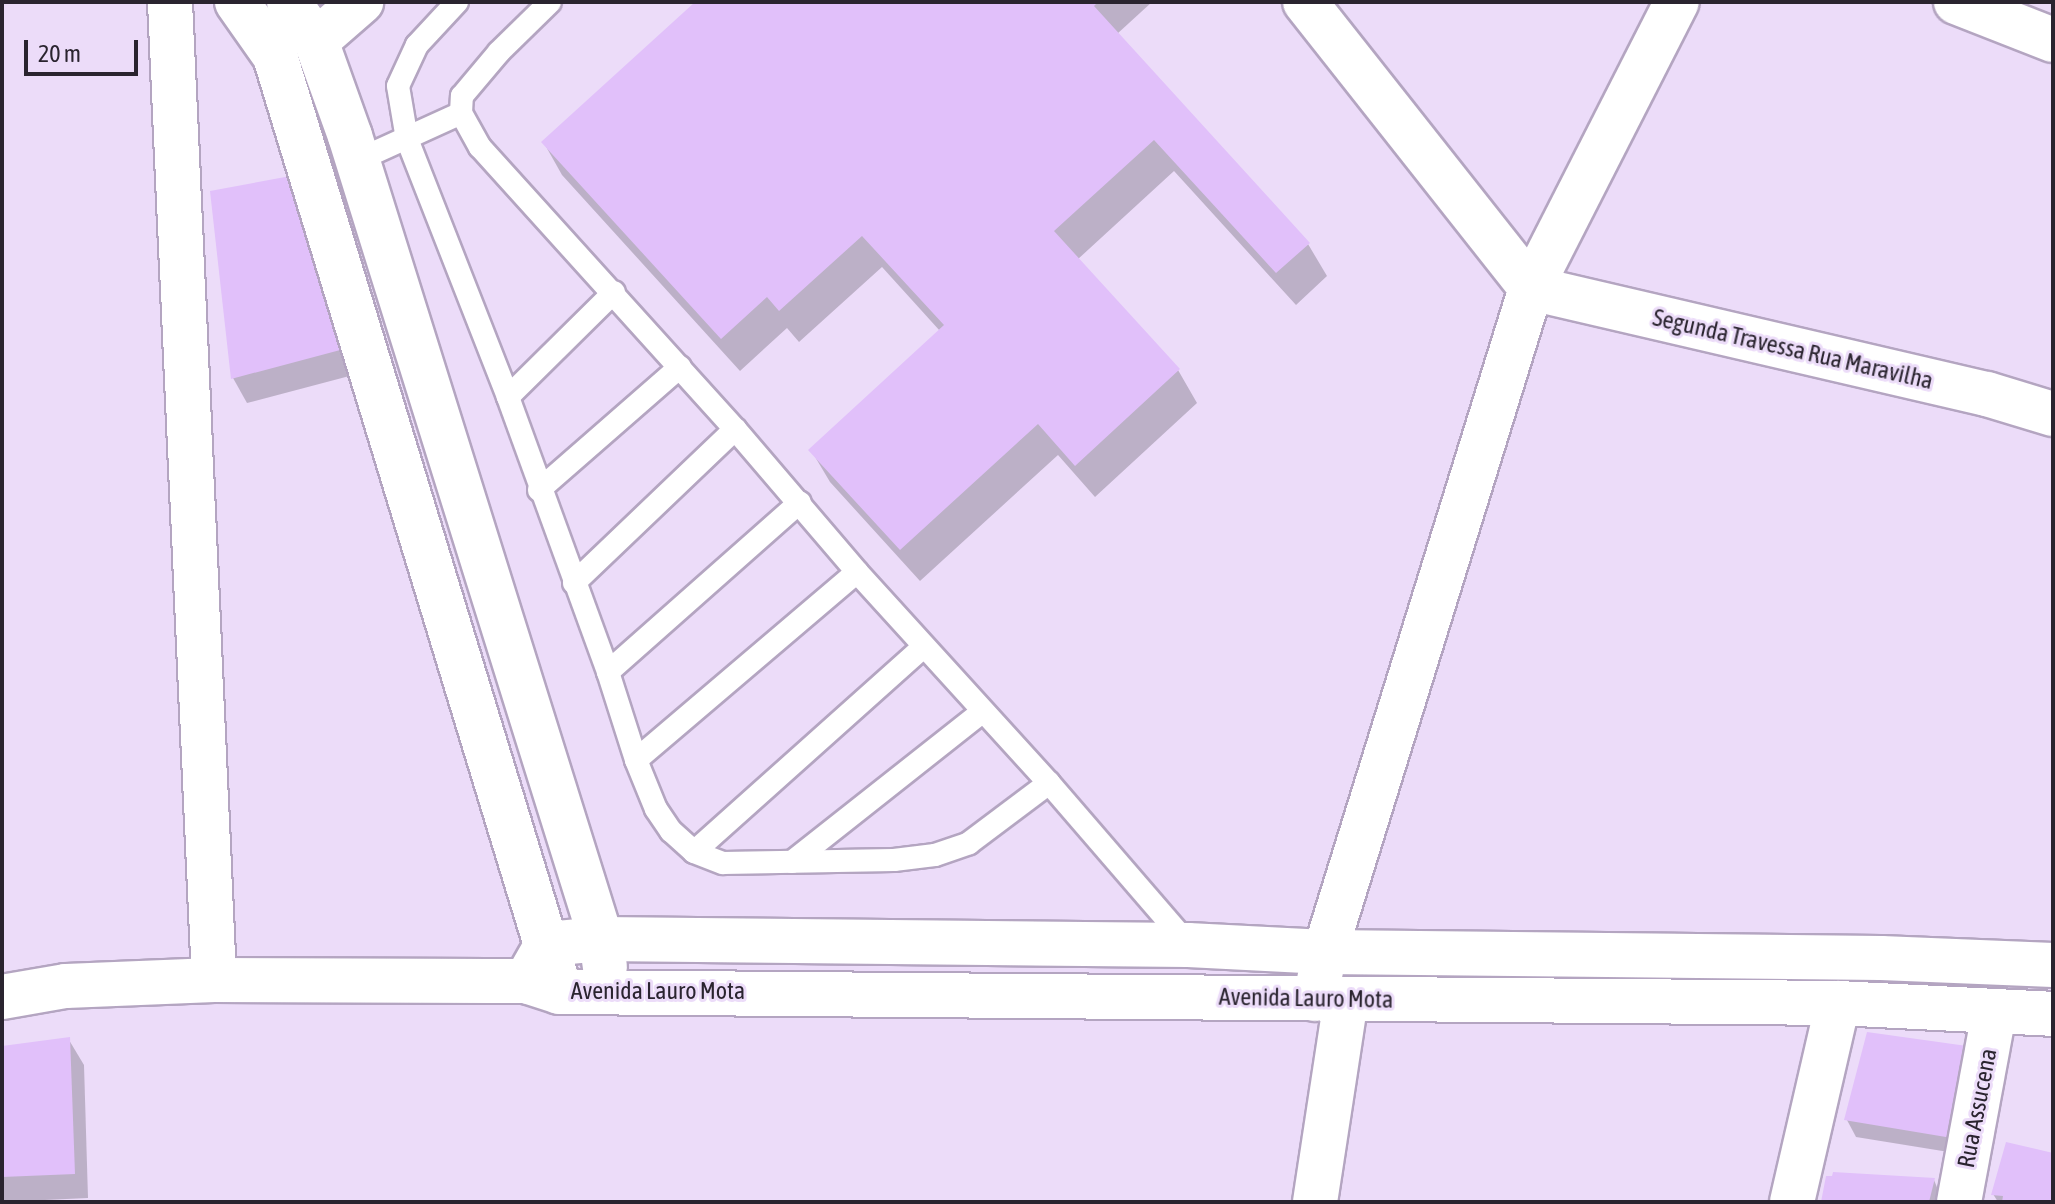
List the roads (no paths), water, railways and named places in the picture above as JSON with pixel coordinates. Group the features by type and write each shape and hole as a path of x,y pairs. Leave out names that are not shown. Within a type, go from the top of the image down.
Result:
{"street":[{"path":"170,2 214,980"},
{"path":"237,2 275,56 547,944 543,987"},
{"path":"289,2 316,41 358,160 601,939 609,990"},
{"path":"275,56 316,41 361,2"},
{"path":"1305,2 1531,288"},
{"path":"1315,1202 1330,999 1325,952 1531,288 1677,2"},
{"path":"1956,2 2053,40"},
{"path":"311,176 358,160"},
{"name":"Segunda Travessa Rua Maravilha","path":"1531,288 1987,394 2053,414"},
{"name":"Avenida Lauro Mota","path":"547,944 601,939 1202,946 1325,952 1881,958 2053,965"},
{"path":"1202,946 1206,997"},
{"path":"1792,1202 1856,1004 1881,958"},
{"name":"Avenida Lauro Mota","path":"2,997 66,986 214,980 609,990 1856,1004 1994,1014 2053,1014"},
{"name":"Rua Assucena","path":"1959,1202 1994,1014"}],"lane":[{"path":"457,2 417,45 398,86 407,139 508,397 539,490 608,672 636,760 656,809 671,831 694,852 723,863 894,860 935,855 969,843 1049,783"},
{"path":"550,2 499,52 462,96 461,113 480,147 614,292 800,502 923,647 1202,946"},
{"path":"358,160 461,113"},
{"path":"508,397 614,292"},
{"path":"539,490 680,367"},
{"path":"574,583 735,429"},
{"path":"608,672 800,502"},
{"path":"636,760 857,572"},
{"path":"694,852 923,647"},
{"path":"792,862 983,711"}]}
